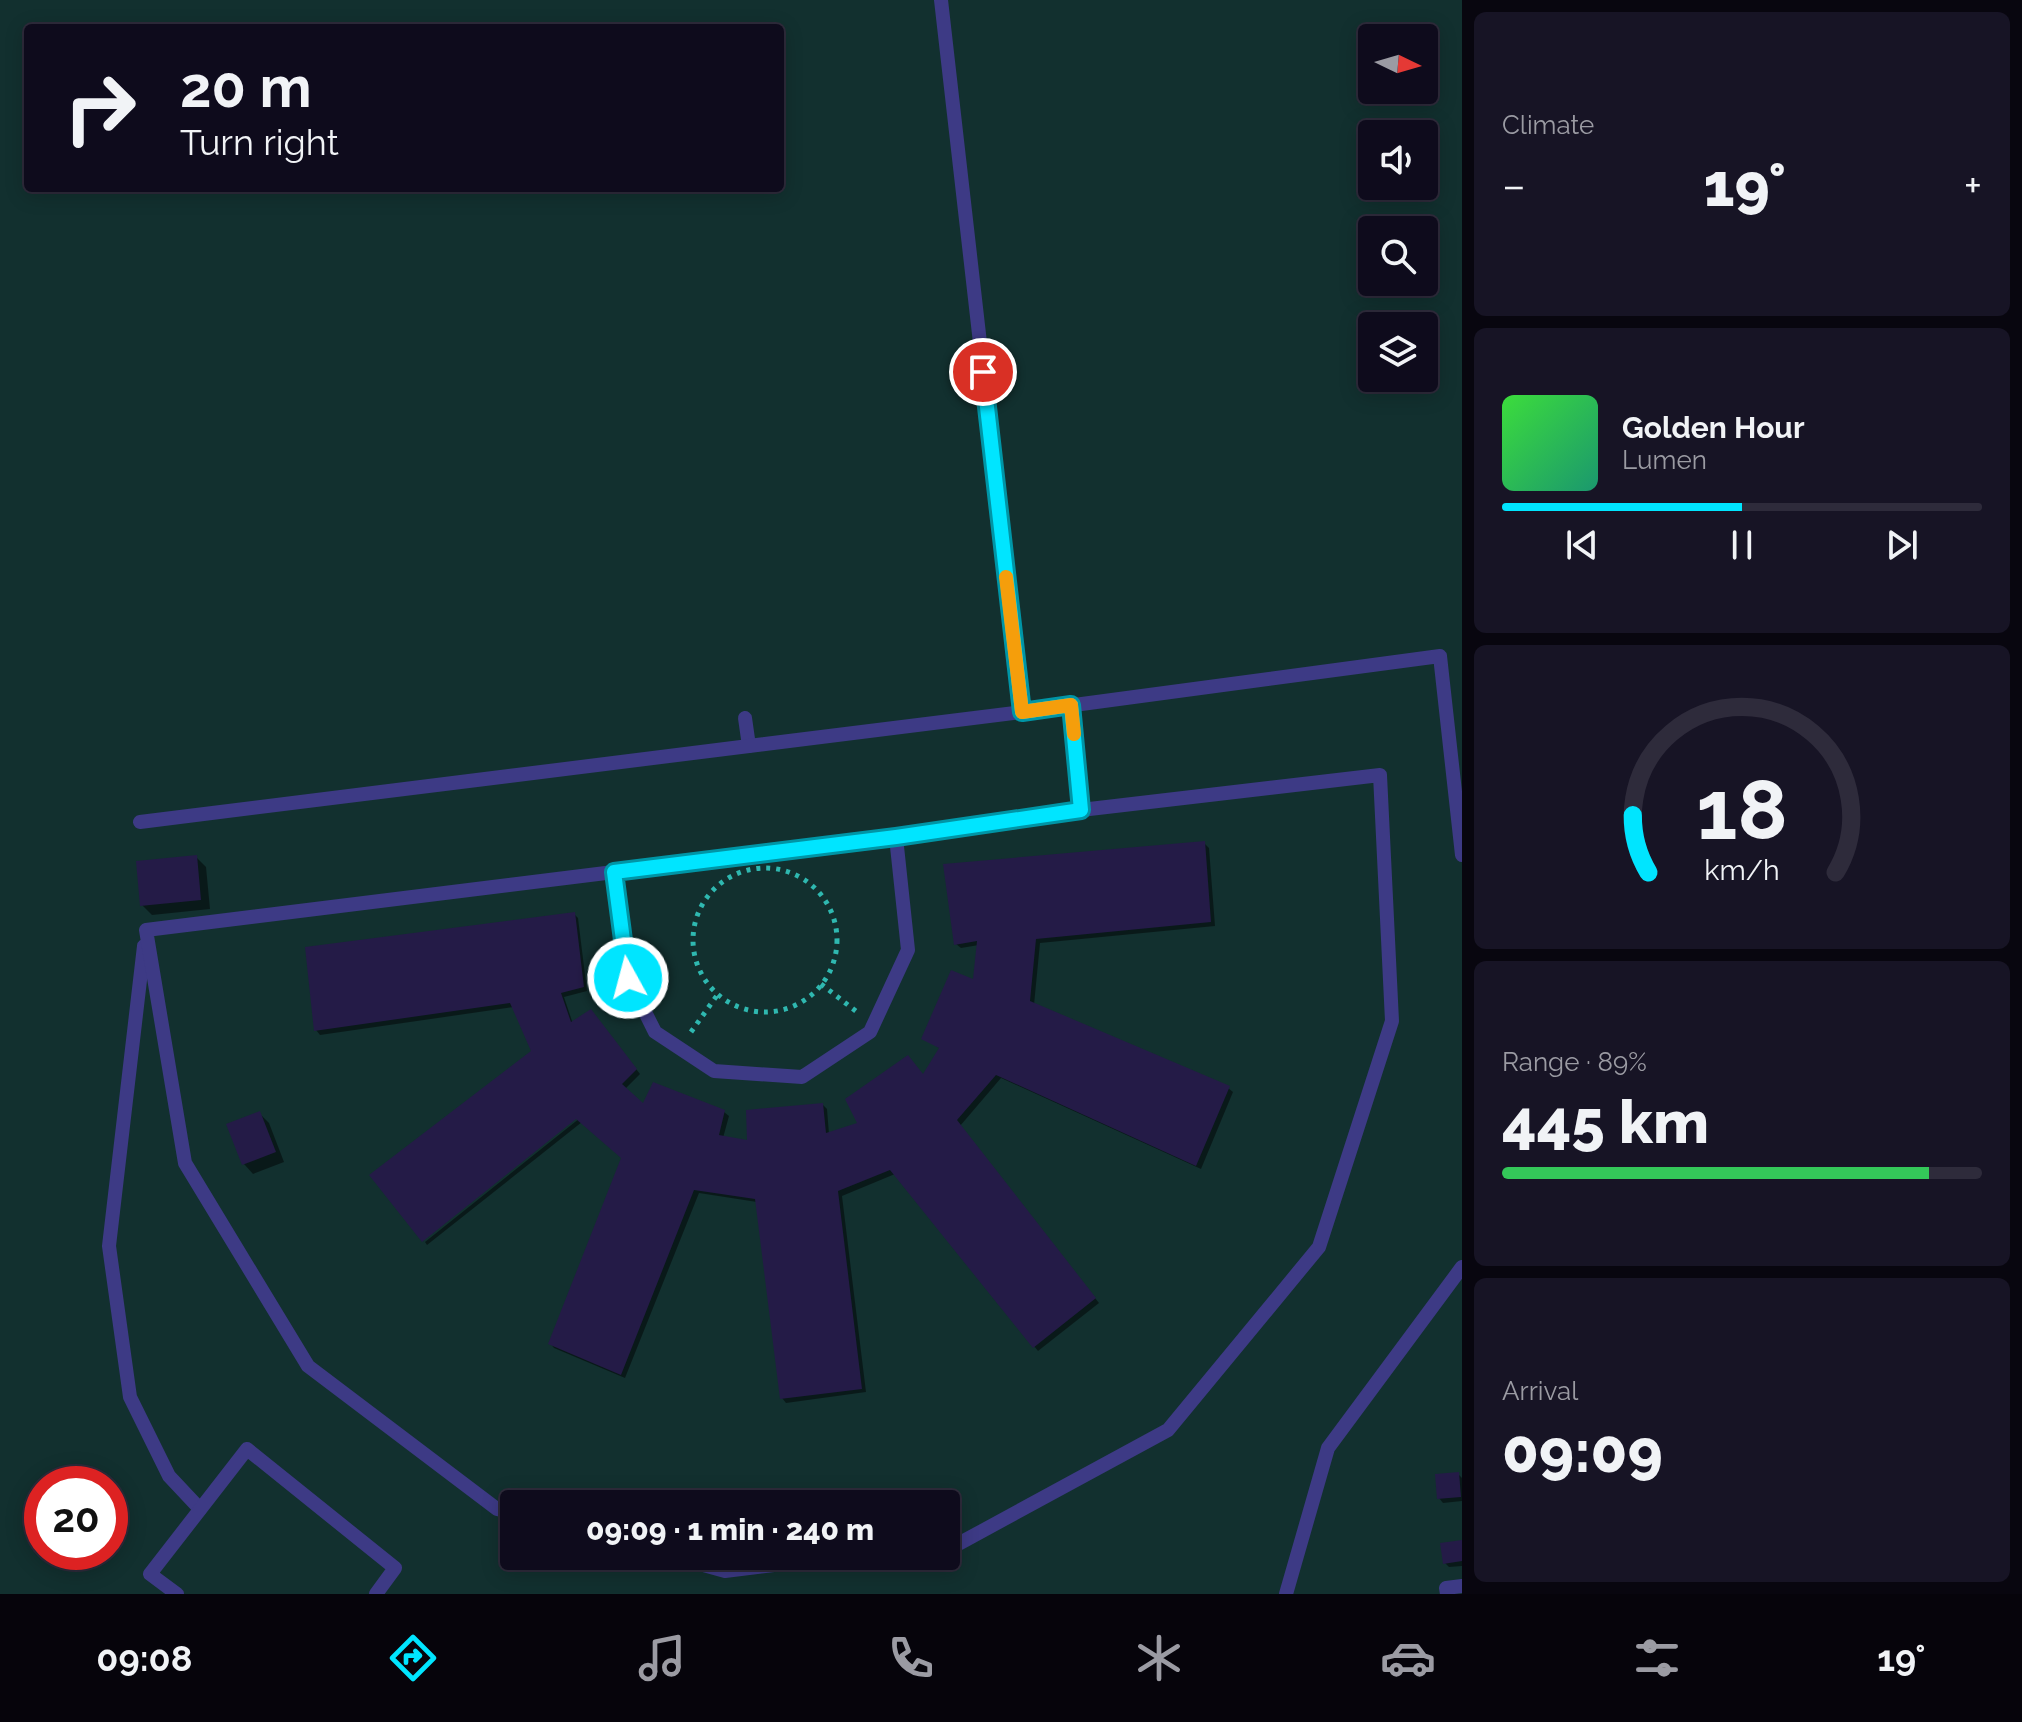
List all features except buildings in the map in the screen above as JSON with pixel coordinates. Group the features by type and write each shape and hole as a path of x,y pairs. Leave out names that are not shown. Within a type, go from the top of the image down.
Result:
{"lane":[{"path":"941,0 1022,712"},
{"path":"140,822 1022,712 1440,656 1462,855"},
{"path":"1071,705 1081,810"},
{"path":"745,718 749,746"},
{"path":"146,930 896,837 1081,810 1380,775 1392,1021 1319,1247 1168,1430 960,1543"},
{"path":"614,872 628,978 655,1032 714,1071 802,1077 870,1032 908,950 896,837"},
{"path":"146,930 109,1246 130,1397 169,1476 200,1509"},
{"path":"146,930 185,1163 308,1366 500,1510"},
{"path":"1286,1594 1328,1448 1462,1267"},
{"path":"177,1594 150,1574 247,1449 395,1568 376,1594"},
{"path":"1447,1594 1446,1588 1462,1586"}],"path":[{"path":"774,868 798,876 817,891 831,911 837,936 834,958 821,984 810,996 791,1007 769,1012 747,1010 718,994 709,986 698,966 692,942 696,918 708,896 726,879 749,869 774,868"},
{"path":"821,984 874,1025"},
{"path":"679,1048 718,994"}],"green space":[{"path":"0,0 1462,0 1462,1594 0,1594"}],"slow traffic":[{"path":"1006,577 1022,712 1071,705 1074,734"}],"route":[{"path":"628,978 614,872 896,837 1081,810 1071,705 1022,712 983,372"}]}
